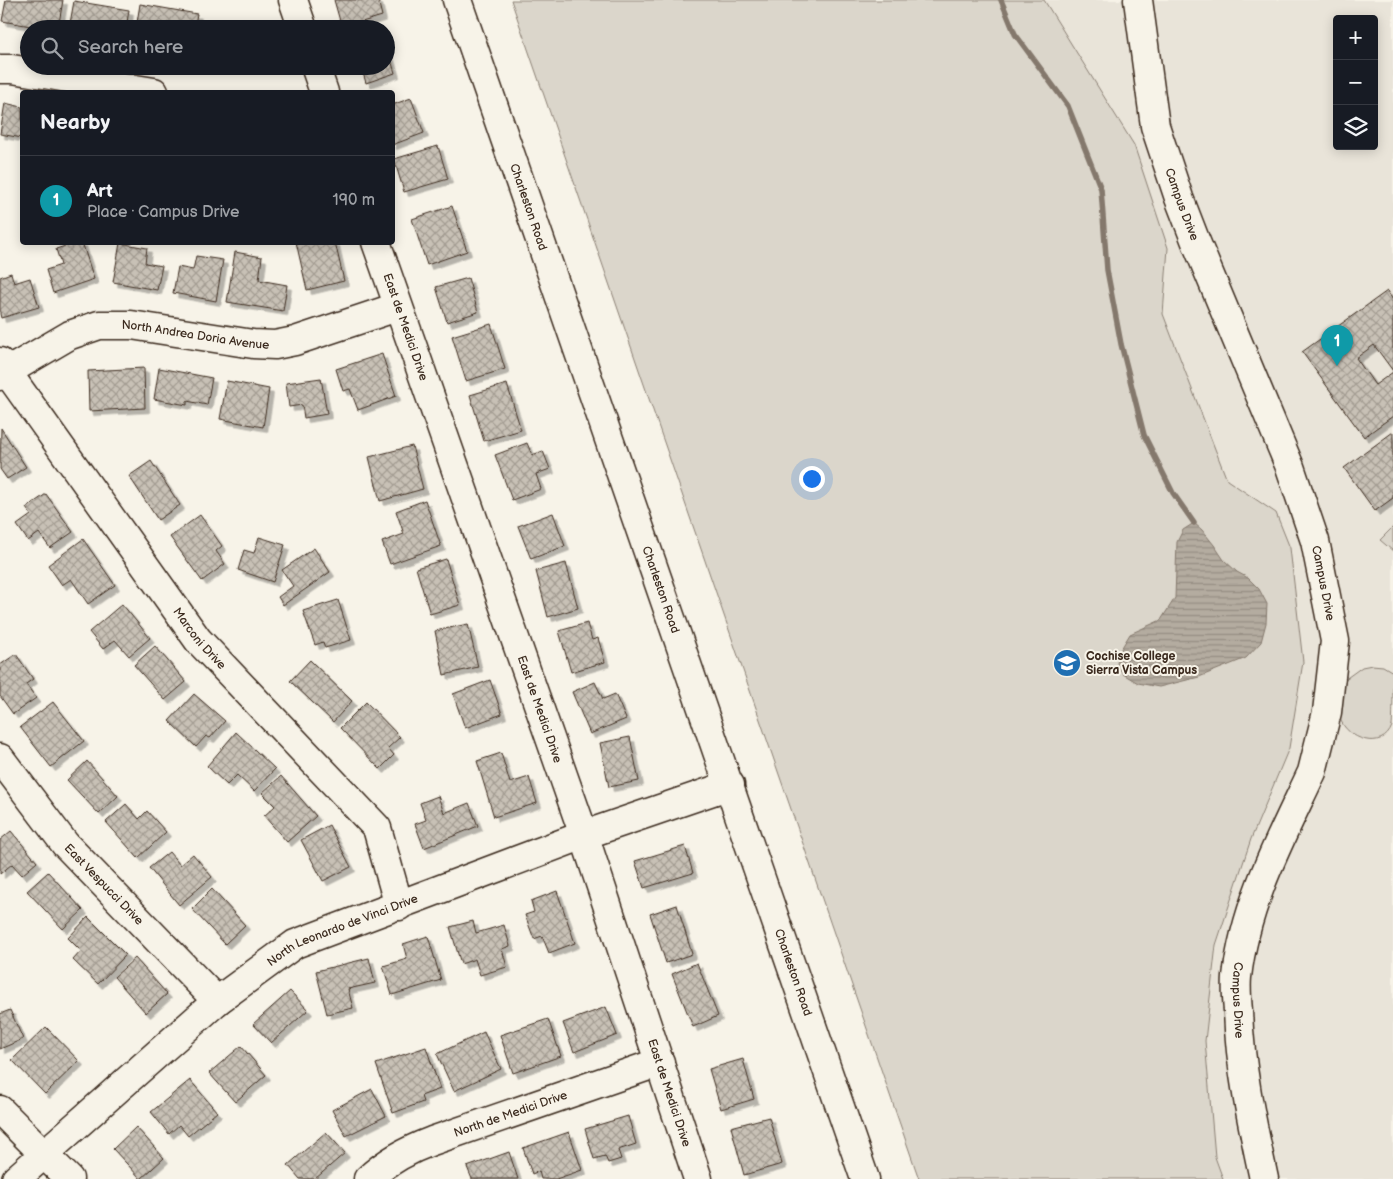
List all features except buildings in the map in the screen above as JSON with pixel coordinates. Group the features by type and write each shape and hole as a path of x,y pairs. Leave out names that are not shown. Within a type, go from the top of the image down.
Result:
{"street":[{"path":"293,0 300,20"},
{"name":"Charleston Road","path":"457,0 865,1179"},
{"name":"Campus Drive","path":"1138,0 1155,126 1189,224 1290,467 1315,541 1335,640 1328,712 1318,754 1312,772 1256,896 1244,937 1236,978 1239,1036 1245,1087 1264,1179"},
{"path":"0,69 20,69"},
{"path":"53,75 142,90"},
{"name":"East de Medici Drive","path":"377,245 584,835 698,1179"},
{"name":"North Andrea Doria Avenue","path":"2,370 70,335 99,325 132,325 253,344 275,345 295,341 398,306"},
{"name":"Marconi Drive","path":"2,370 198,640 377,828 399,906"},
{"name":"East Vespucci Drive","path":"0,758 65,844 217,1001"},
{"name":"North Leonardo de Vinci Drive","path":"16,1179 217,1001 295,944 584,835 730,785"},
{"name":"North de Medici Drive","path":"368,1179 383,1165 407,1151 424,1144 660,1062"},
{"path":"0,1110 69,1179"}],"shaded area":[{"name":"Cochise College Sierra Vista Campus","path":"511,0 1393,0 1393,1179 919,1179"},
{"name":"Cochise College Sierra Vista Campus","path":"511,0 1044,0 1134,145 1168,248 1163,314 1227,480 1276,513 1290,548 1303,662 1289,748 1251,839 1216,945 1205,1041 1215,1157 1223,1179 919,1179"},
{"path":"1194,523 1202,530 1224,560 1259,589 1267,604 1266,623 1261,642 1246,658 1199,677 1159,687 1138,683 1123,674 1117,663 1121,649 1130,634 1161,620 1175,598 1177,542 1183,530"},
{"path":"1393,527 1393,551 1380,540"},
{"path":"1372,665 1383,666 1393,672 1392,726 1381,739 1365,740 1349,732 1344,725 1340,718 1339,699 1344,680 1362,667"}],"waterway":[{"path":"1001,0 1015,34 1068,106 1101,189 1107,270 1121,344 1144,435 1173,493 1194,523"}],"place":[{"name":"Art","path":"1337,366"},
{"name":"Cochise College Sierra Vista Campus","path":"1067,663"}]}
